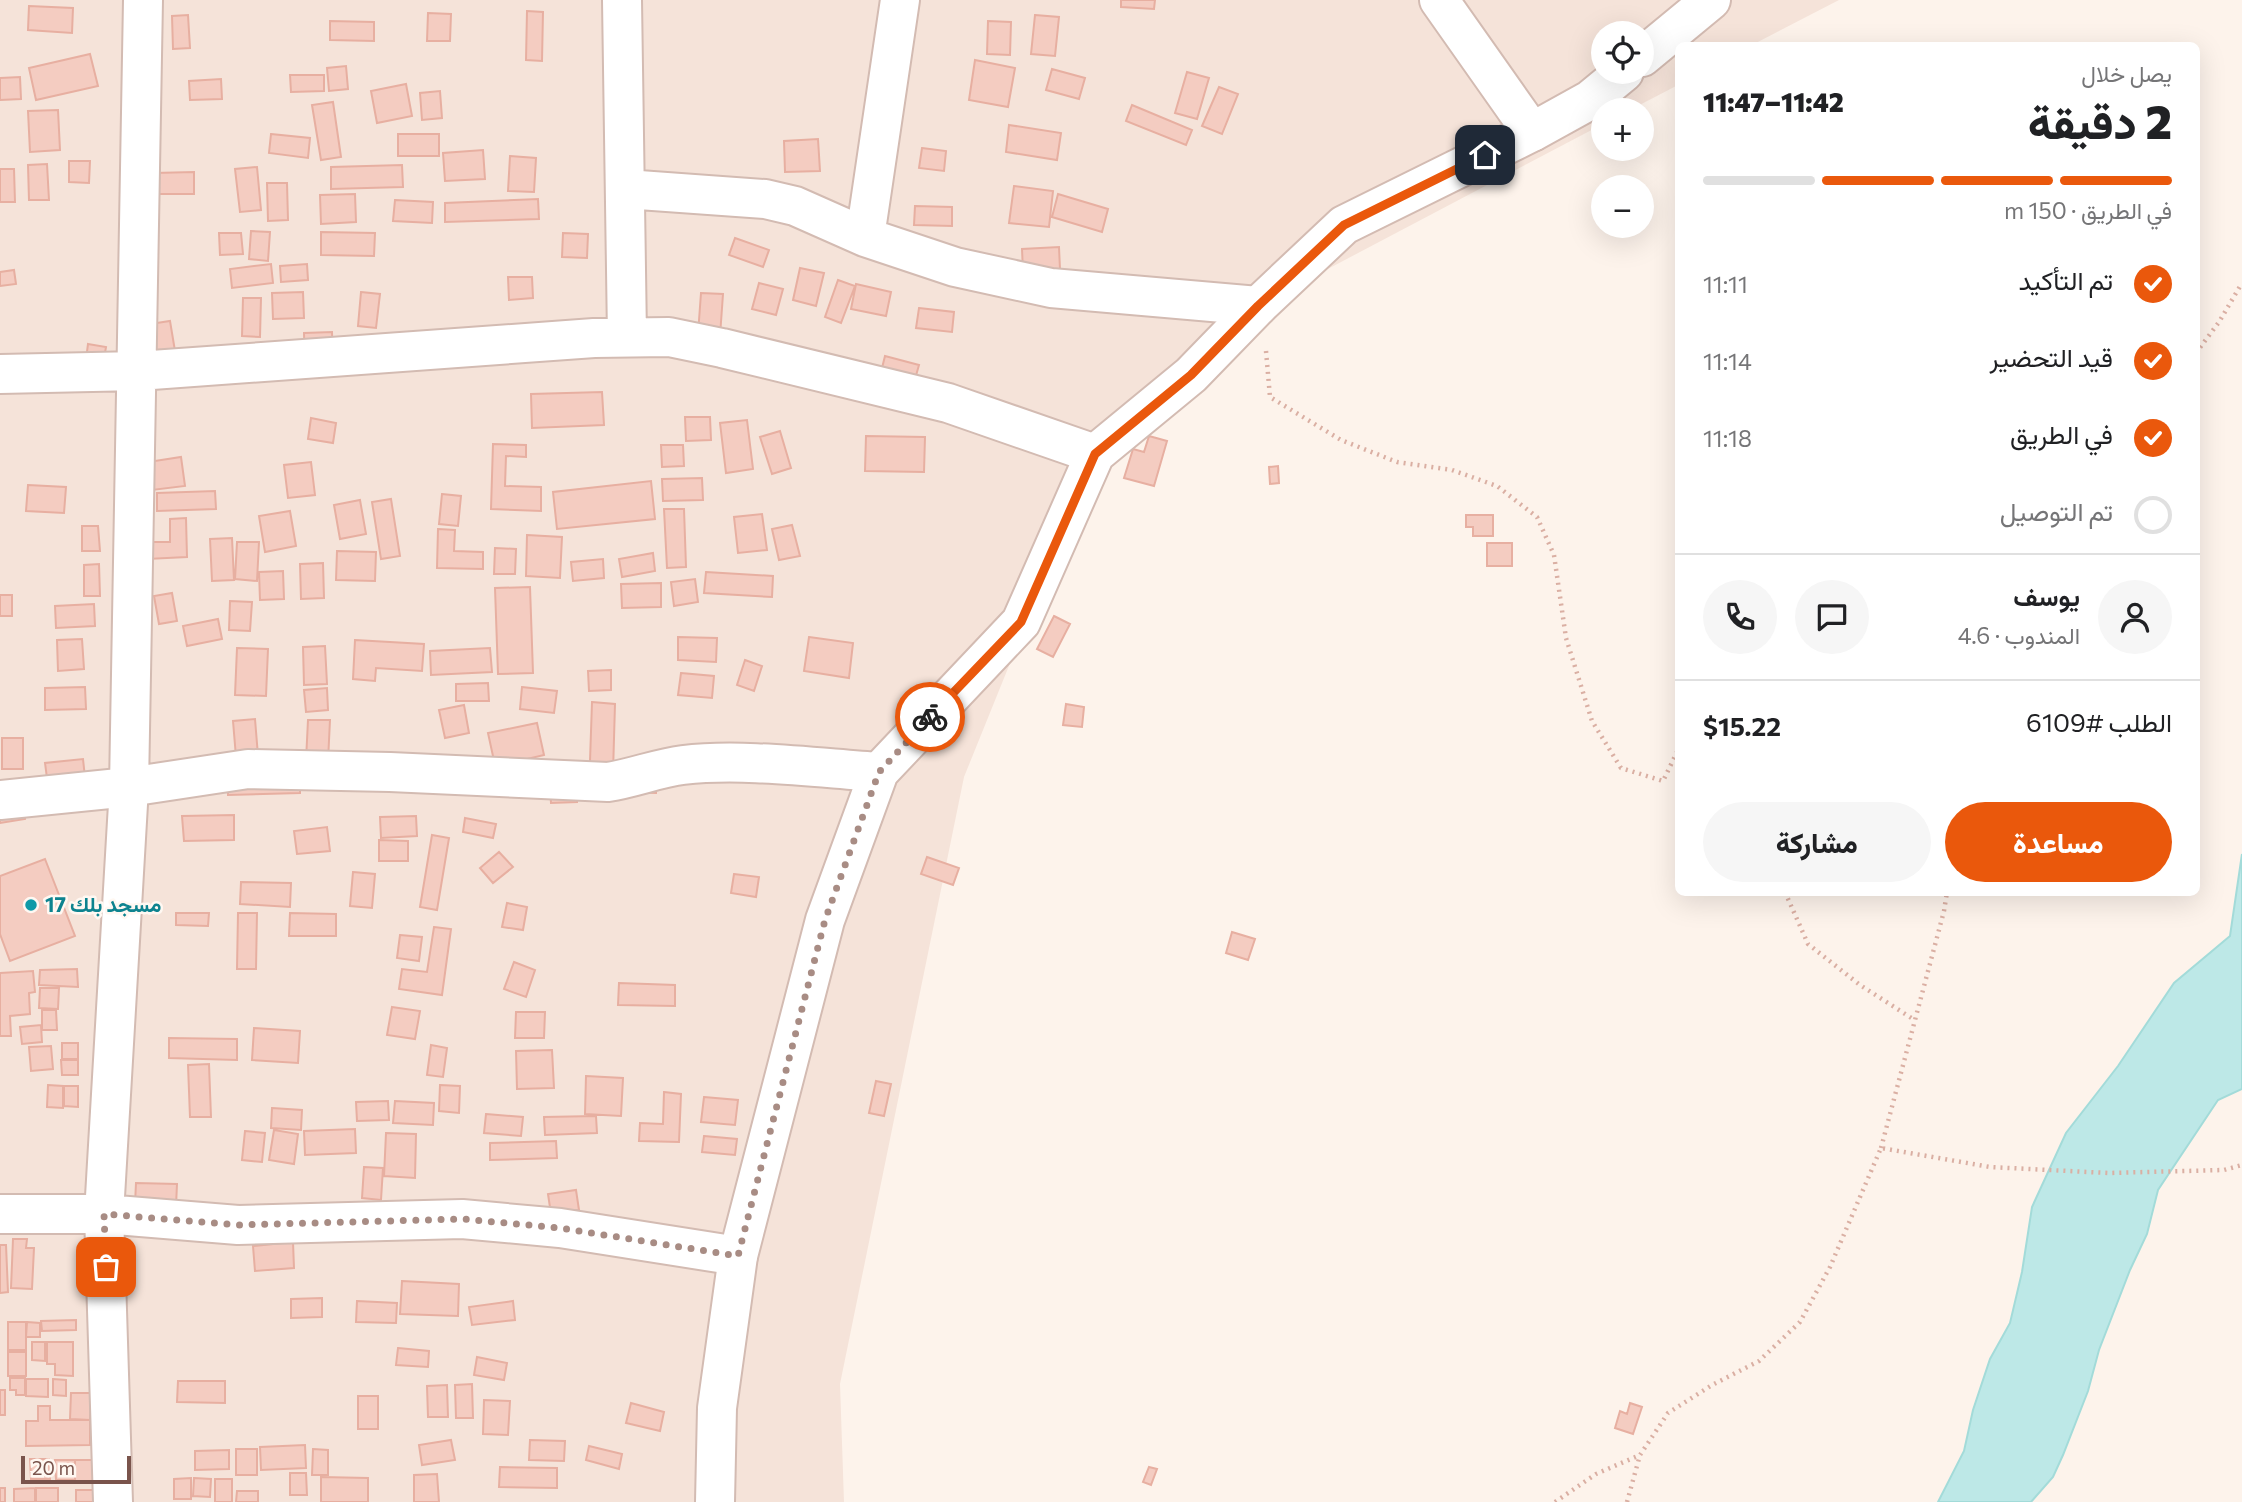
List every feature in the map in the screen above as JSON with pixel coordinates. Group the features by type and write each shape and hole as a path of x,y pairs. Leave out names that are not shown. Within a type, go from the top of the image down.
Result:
{"street":[{"path":"113,1502 104,1214 129,786 143,0"},
{"path":"622,0 627,337"},
{"path":"865,237 900,0"},
{"path":"1439,0 1532,131"},
{"path":"1654,47 1712,0"},
{"path":"715,1502 718,1408 738,1256 825,920 879,772 1021,622 1095,454 1191,375 1258,306 1344,225 1532,131 1590,100 1609,84"},
{"path":"625,189 765,198 795,206 865,237 955,267 1051,288 1258,306"},
{"path":"0,374 138,371 627,337 669,337 948,403 1095,454"},
{"path":"0,800 129,786 248,769 377,771 608,782 636,778 683,765 742,764 879,772"},
{"path":"0,1214 104,1214 238,1225 463,1219 560,1228 738,1256"}],"path":[{"path":"2200,348 2242,283"},
{"path":"1258,306 1267,357 1270,397 1341,440 1397,462 1452,470 1497,486 1537,517 1554,555 1566,638 1592,721 1621,768 1663,781 1675,756"},
{"path":"1787,896 1808,944 1860,985 1913,1019"},
{"path":"1627,1502 1640,1455 1668,1413 1759,1360 1800,1322 1830,1267 1881,1148 1946,896"},
{"path":"1881,1148 1990,1167 2108,1173 2224,1170 2242,1165"},
{"path":"1555,1502 1596,1474 1640,1455"}],"shaded area":[{"path":"0,0 1839,0 1758,42 1675,42 1675,87 1653,98 1591,98 1591,130 1248,311 1107,437 1034,604 964,777 840,1384 844,1502 0,1502"}],"water":[{"path":"2242,854 2242,1089 2218,1100 2158,1190 2147,1234 2099,1350 2088,1391 2053,1477 2031,1502 1938,1502 1964,1451 1973,1410 1990,1359 2010,1323 2022,1272 2032,1207 2066,1133 2118,1066 2174,983 2230,936"}],"building":[{"path":"1121,0 1155,0 1154,9 1121,7"},
{"path":"29,6 73,8 72,33 28,30"},
{"path":"527,11 543,12 542,61 526,60"},
{"path":"428,13 451,14 450,41 427,41"},
{"path":"188,15 190,48 173,49 172,16"},
{"path":"1035,15 1059,17 1055,56 1031,54"},
{"path":"330,21 374,22 374,41 330,40"},
{"path":"988,21 1011,22 1010,55 987,54"},
{"path":"90,54 98,86 36,100 29,68"},
{"path":"975,60 1015,68 1008,107 969,100"},
{"path":"346,66 348,89 329,91 327,68"},
{"path":"1052,69 1085,78 1079,99 1046,90"},
{"path":"1187,72 1209,78 1197,119 1175,113"},
{"path":"290,75 324,75 324,91 291,92"},
{"path":"20,77 21,99 0,100 0,78"},
{"path":"221,79 222,99 190,100 189,81"},
{"path":"406,84 412,116 377,123 371,91"},
{"path":"1219,87 1238,94 1222,134 1202,126"},
{"path":"440,91 442,118 422,120 420,93"},
{"path":"333,102 341,157 321,160 312,105"},
{"path":"1132,105 1192,130 1186,145 1126,121"},
{"path":"58,110 60,150 30,152 28,111"},
{"path":"1009,125 1061,133 1057,160 1006,152"},
{"path":"271,134 310,138 308,158 269,153"},
{"path":"398,134 439,134 439,156 398,156"},
{"path":"818,139 820,171 785,172 784,141"},
{"path":"922,148 946,151 944,171 919,168"},
{"path":"483,150 485,179 445,181 443,153"},
{"path":"510,156 536,158 534,192 508,191"},
{"path":"69,161 90,161 89,183 69,182"},
{"path":"47,164 49,200 29,200 28,165"},
{"path":"402,165 403,187 331,189 331,167"},
{"path":"257,167 261,210 240,212 235,169"},
{"path":"0,169 14,169 15,202 0,202"},
{"path":"194,172 194,194 155,194 154,173"},
{"path":"267,183 287,183 288,220 268,221"},
{"path":"1014,186 1053,191 1049,227 1009,223"},
{"path":"355,194 356,222 321,224 320,195"},
{"path":"1058,194 1108,209 1102,232 1052,217"},
{"path":"538,199 539,219 445,222 445,203"},
{"path":"395,200 433,202 432,223 393,221"},
{"path":"915,206 952,207 952,226 914,225"},
{"path":"251,231 270,232 268,261 249,259"},
{"path":"321,232 375,233 374,256 321,255"},
{"path":"219,233 241,233 243,254 220,255"},
{"path":"563,233 588,234 587,258 562,257"},
{"path":"735,238 769,250 763,267 729,255"},
{"path":"1059,247 1061,292 1024,294 1022,249"},
{"path":"271,264 273,283 232,288 230,269"},
{"path":"307,264 308,280 281,282 280,266"},
{"path":"800,268 824,273 816,306 793,300"},
{"path":"14,270 16,284 0,286 0,272"},
{"path":"508,277 532,277 533,298 509,300"},
{"path":"838,280 855,286 841,323 825,317"},
{"path":"759,283 783,289 776,315 752,309"},
{"path":"856,284 891,292 886,316 851,309"},
{"path":"303,292 304,318 273,319 272,293"},
{"path":"361,292 380,294 376,328 358,326"},
{"path":"701,293 723,294 720,336 698,334"},
{"path":"243,298 261,298 260,337 242,336"},
{"path":"919,308 954,312 952,332 916,328"},
{"path":"170,321 175,351 153,354 150,324"},
{"path":"332,332 333,369 305,369 304,333"},
{"path":"88,344 106,347 102,370 85,367"},
{"path":"885,356 919,365 913,386 880,376"},
{"path":"602,392 604,425 532,428 531,394"},
{"path":"685,417 710,417 711,440 686,441"},
{"path":"311,418 336,423 333,443 308,439"},
{"path":"747,420 753,469 726,473 720,423"},
{"path":"780,431 791,468 772,474 760,437"},
{"path":"866,436 925,437 924,472 865,471"},
{"path":"1149,436 1167,441 1154,486 1124,478 1133,449 1144,452"},
{"path":"493,444 526,445 526,457 506,456 505,486 541,487 541,511 491,509"},
{"path":"661,445 683,445 684,466 662,467"},
{"path":"181,457 185,486 152,490 148,462"},
{"path":"311,462 315,495 288,498 284,465"},
{"path":"1278,466 1279,483 1270,484 1269,467"},
{"path":"702,478 703,500 663,501 662,479"},
{"path":"651,481 655,519 557,529 553,492"},
{"path":"28,485 66,487 64,513 26,511"},
{"path":"215,491 216,509 157,511 157,493"},
{"path":"442,494 461,496 458,526 439,524"},
{"path":"391,499 400,556 381,559 372,502"},
{"path":"360,500 366,534 340,539 334,505"},
{"path":"664,509 684,509 686,567 667,568"},
{"path":"290,511 296,546 265,552 259,516"},
{"path":"762,514 767,550 738,553 734,517"},
{"path":"1466,515 1493,515 1493,536 1473,536 1473,527 1466,527"},
{"path":"186,518 187,557 147,559 146,542 170,542 170,519"},
{"path":"792,525 800,556 779,560 772,529"},
{"path":"82,526 98,526 100,551 82,551"},
{"path":"438,529 455,530 454,551 483,552 483,569 437,568"},
{"path":"527,535 562,537 560,578 526,576"},
{"path":"232,538 234,580 212,581 210,539"},
{"path":"237,542 259,542 257,581 235,579"},
{"path":"1487,543 1512,543 1512,566 1487,566"},
{"path":"495,548 516,549 515,574 494,574"},
{"path":"337,551 376,552 375,581 336,580"},
{"path":"653,553 655,571 622,577 619,559"},
{"path":"603,559 604,578 573,581 571,562"},
{"path":"323,563 324,598 301,599 300,564"},
{"path":"99,564 100,596 84,596 84,565"},
{"path":"283,571 284,599 260,600 259,572"},
{"path":"706,572 773,576 772,597 704,593"},
{"path":"695,579 698,602 674,606 671,582"},
{"path":"661,583 661,607 622,608 621,584"},
{"path":"530,587 533,673 498,674 495,588"},
{"path":"172,593 177,621 159,624 154,596"},
{"path":"0,595 12,595 12,616 0,616"},
{"path":"230,601 252,602 250,631 229,630"},
{"path":"94,604 95,626 56,628 55,606"},
{"path":"1054,616 1070,624 1053,657 1037,649"},
{"path":"218,619 222,639 187,646 183,626"},
{"path":"678,637 717,638 716,662 678,660"},
{"path":"809,637 853,643 849,678 804,671"},
{"path":"82,639 84,669 58,671 57,640"},
{"path":"355,640 424,644 422,671 376,668 375,681 353,679"},
{"path":"325,646 327,684 304,685 303,647"},
{"path":"237,648 268,649 266,696 235,695"},
{"path":"490,648 492,672 431,675 430,651"},
{"path":"745,660 762,666 754,691 737,685"},
{"path":"611,670 611,690 589,691 588,671"},
{"path":"681,673 714,676 712,698 678,695"},
{"path":"488,683 489,701 456,701 456,684"},
{"path":"85,687 86,709 45,710 45,688"},
{"path":"522,687 557,691 554,713 520,709"},
{"path":"327,688 328,710 306,712 304,690"},
{"path":"592,702 615,704 613,773 657,774 656,793 589,791"},
{"path":"1066,704 1084,707 1082,727 1063,725"},
{"path":"464,705 469,733 445,738 439,710"},
{"path":"255,719 259,768 237,769 233,721"},
{"path":"308,720 330,720 327,782 305,781"},
{"path":"537,723 544,755 514,762 501,793 488,733"},
{"path":"2,738 23,738 23,769 2,769"},
{"path":"83,759 87,796 50,801 45,763"},
{"path":"300,769 300,793 228,795 227,772"},
{"path":"550,787 577,787 577,802 551,803"},
{"path":"23,799 25,819 0,823 0,802"},
{"path":"234,815 234,840 184,841 182,816"},
{"path":"416,816 417,836 381,838 380,817"},
{"path":"465,818 496,824 493,838 463,832"},
{"path":"327,827 330,851 297,854 294,831"},
{"path":"432,835 449,838 437,910 420,907"},
{"path":"379,840 408,841 408,861 379,861"},
{"path":"499,852 513,867 493,883 480,868"},
{"path":"927,857 959,868 953,885 921,874"},
{"name":"مسجد بلك 17","path":"45,859 75,936 10,961 0,934 0,876"},
{"path":"353,872 375,874 372,908 350,906"},
{"path":"734,874 759,877 756,897 731,893"},
{"path":"241,882 291,883 290,907 240,904"},
{"path":"507,903 527,907 523,930 502,927"},
{"path":"176,913 209,913 208,926 176,925"},
{"path":"238,913 257,913 256,969 237,969"},
{"path":"290,913 336,914 336,936 289,936"},
{"path":"434,927 451,929 442,995 399,989 402,969 427,972"},
{"path":"1232,932 1255,939 1248,960 1226,953"},
{"path":"400,935 422,937 419,961 397,958"},
{"path":"514,962 535,970 526,997 504,989"},
{"path":"77,969 78,987 39,985 40,970"},
{"path":"33,971 35,992 29,993 30,1014 10,1016 11,1036 0,1036 0,973"},
{"path":"619,983 675,985 675,1006 618,1005"},
{"path":"40,988 59,988 58,1009 39,1008"},
{"path":"392,1007 420,1011 415,1039 387,1035"},
{"path":"42,1010 56,1010 57,1030 42,1030"},
{"path":"516,1012 545,1012 544,1038 515,1038"},
{"path":"41,1025 42,1042 22,1044 20,1027"},
{"path":"254,1028 300,1031 298,1063 252,1060"},
{"path":"169,1038 237,1039 237,1060 169,1058"},
{"path":"62,1043 78,1043 78,1059 62,1059"},
{"path":"431,1045 447,1048 443,1077 427,1075"},
{"path":"51,1046 53,1069 31,1071 29,1047"},
{"path":"552,1050 554,1088 517,1089 516,1051"},
{"path":"61,1060 78,1060 78,1075 62,1075"},
{"path":"209,1064 211,1117 190,1117 188,1065"},
{"path":"586,1076 623,1078 621,1116 585,1114"},
{"path":"876,1081 891,1084 884,1116 869,1113"},
{"path":"48,1085 63,1086 63,1108 47,1107"},
{"path":"440,1085 460,1086 459,1113 439,1111"},
{"path":"64,1086 78,1086 78,1107 64,1106"},
{"path":"664,1092 681,1094 679,1142 639,1141 640,1123 663,1124"},
{"path":"704,1097 738,1100 735,1125 701,1122"},
{"path":"388,1101 389,1120 357,1121 356,1102"},
{"path":"395,1101 434,1103 433,1125 393,1123"},
{"path":"272,1108 302,1110 301,1130 271,1128"},
{"path":"486,1114 523,1117 521,1136 484,1133"},
{"path":"596,1116 597,1133 545,1135 544,1117"},
{"path":"355,1129 356,1153 305,1155 304,1131"},
{"path":"274,1130 298,1134 294,1164 269,1160"},
{"path":"245,1131 265,1133 262,1162 242,1160"},
{"path":"386,1133 416,1134 415,1178 384,1176"},
{"path":"704,1136 737,1139 735,1155 702,1152"},
{"path":"556,1141 557,1158 490,1160 490,1143"},
{"path":"364,1167 383,1168 381,1200 362,1198"},
{"path":"136,1183 177,1184 176,1206 135,1204"},
{"path":"576,1190 579,1210 551,1214 548,1194"},
{"path":"13,1239 27,1239 26,1248 34,1248 32,1289 11,1288"},
{"path":"293,1242 294,1268 255,1271 253,1246"},
{"path":"0,1245 6,1245 8,1292 0,1293"},
{"path":"402,1281 459,1284 458,1316 400,1314"},
{"path":"322,1298 322,1317 291,1318 291,1299"},
{"path":"357,1301 397,1303 396,1323 356,1322"},
{"path":"513,1301 515,1320 472,1325 469,1307"},
{"path":"76,1320 76,1330 42,1331 41,1321"},
{"path":"8,1322 26,1322 26,1350 8,1350"},
{"path":"27,1322 40,1323 40,1337 26,1337"},
{"path":"32,1342 45,1342 45,1361 32,1360"},
{"path":"47,1342 73,1342 73,1376 55,1375 55,1364 47,1364"},
{"path":"398,1348 429,1351 428,1367 396,1365"},
{"path":"8,1352 26,1352 26,1376 8,1376"},
{"path":"477,1357 507,1363 504,1380 474,1375"},
{"path":"10,1378 25,1378 25,1395 16,1395 16,1390 10,1390"},
{"path":"26,1379 48,1379 48,1397 26,1396"},
{"path":"53,1379 66,1380 66,1396 53,1395"},
{"path":"178,1381 225,1381 225,1403 177,1402"},
{"path":"472,1384 473,1418 456,1418 455,1385"},
{"path":"447,1385 448,1417 428,1417 427,1386"},
{"path":"0,1390 5,1390 5,1415 0,1415"},
{"path":"71,1393 91,1393 90,1420 70,1419"},
{"path":"358,1396 378,1396 378,1429 358,1429"},
{"path":"484,1400 510,1401 508,1435 483,1434"},
{"path":"631,1403 664,1412 660,1431 626,1423"},
{"path":"1630,1403 1642,1407 1633,1434 1615,1428 1620,1411 1627,1414"},
{"path":"38,1406 50,1406 50,1420 90,1420 90,1445 26,1446 26,1421 38,1421"},
{"path":"451,1440 455,1460 422,1465 419,1445"},
{"path":"530,1440 565,1441 564,1461 529,1460"},
{"path":"305,1445 306,1468 261,1470 260,1447"},
{"path":"589,1446 622,1454 619,1469 586,1460"},
{"path":"236,1449 257,1449 257,1475 236,1475"},
{"path":"313,1449 328,1450 328,1475 312,1475"},
{"path":"229,1450 229,1469 195,1470 195,1451"},
{"path":"30,1459 49,1459 50,1479 31,1479"},
{"path":"55,1460 75,1460 75,1480 56,1480"},
{"path":"75,1460 98,1460 98,1481 75,1481"},
{"path":"500,1467 557,1468 557,1488 499,1487"},
{"path":"1149,1467 1157,1469 1151,1485 1143,1482"},
{"path":"290,1473 306,1473 307,1495 290,1495"},
{"path":"437,1474 439,1502 414,1502 414,1475"},
{"path":"321,1477 368,1478 368,1502 321,1502"},
{"path":"191,1478 191,1499 174,1499 174,1479"},
{"path":"194,1478 211,1479 210,1497 193,1496"},
{"path":"215,1479 232,1479 232,1502 215,1502"},
{"path":"0,1488 5,1488 5,1502 0,1502"},
{"path":"35,1488 35,1502 14,1502 14,1489"},
{"path":"36,1488 58,1488 58,1502 36,1502"},
{"path":"76,1490 94,1490 94,1502 76,1502"},
{"path":"237,1491 258,1491 258,1502 236,1502"}],"way so far":[{"path":"106,1267 104,1214 238,1225 463,1219 560,1228 738,1256 825,920 879,772 930,717"}],"place":[{"name":"مسجد بلك 17","path":"31,905"}],"route":[{"path":"930,717 1021,622 1095,454 1191,375 1258,306 1344,225 1485,155"}]}
